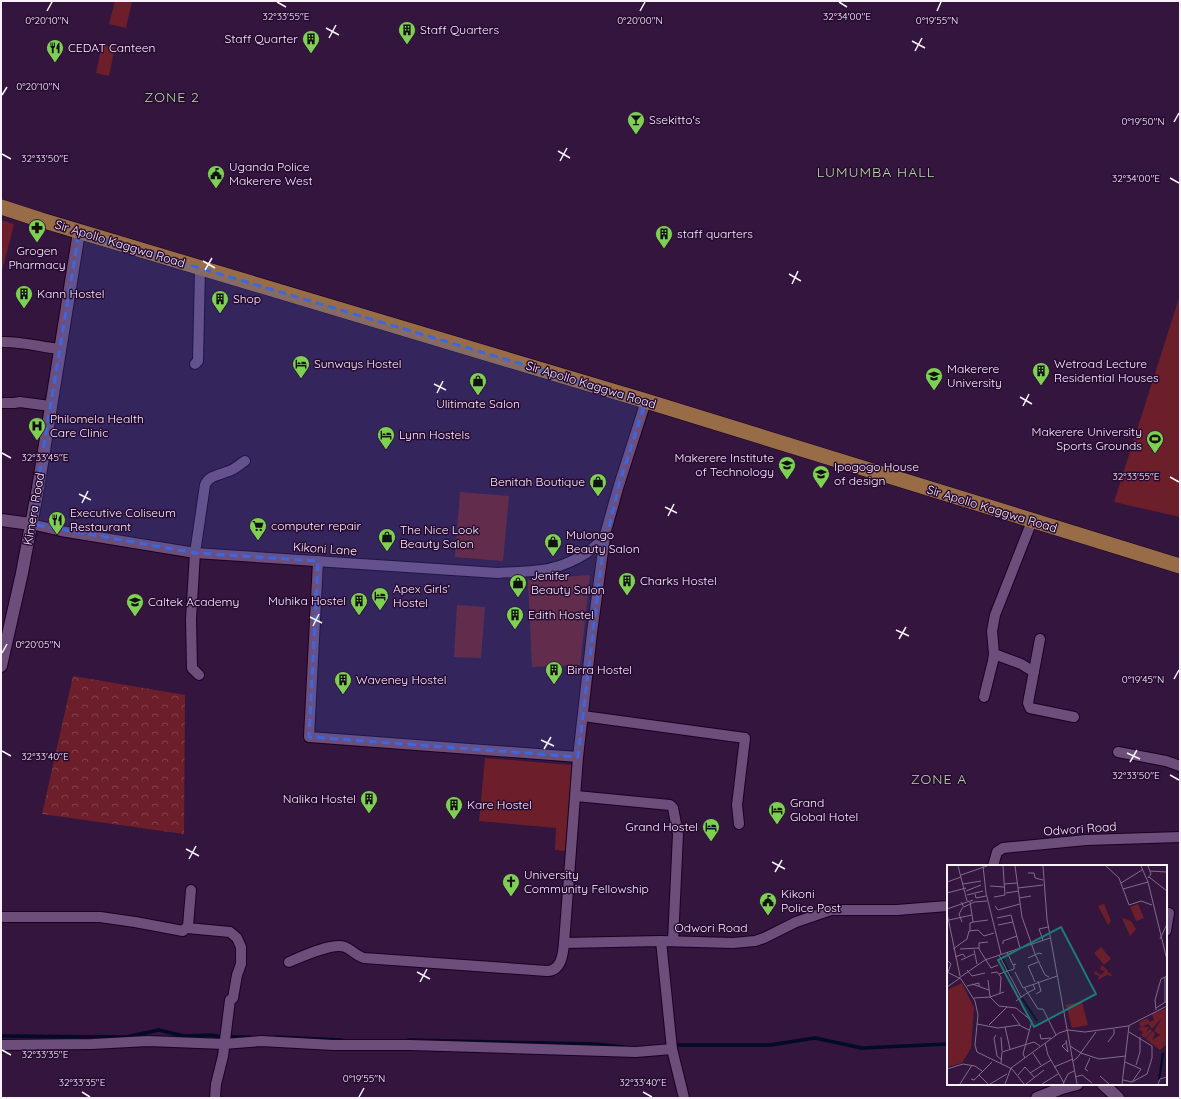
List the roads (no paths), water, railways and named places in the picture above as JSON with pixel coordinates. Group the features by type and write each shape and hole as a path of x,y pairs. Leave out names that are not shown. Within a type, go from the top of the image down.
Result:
{"main road":[{"name":"Sir Apollo Kaggwa Road","path":"1,207 79,232 646,401 1180,566"}],"street":[{"name":"Kimera Road","path":"1,666 22,573 31,524 79,232"},
{"path":"195,364 198,361 200,268"},
{"path":"1,342 22,342 40,347 60,349"},
{"path":"288,962 338,945 364,958 552,971 559,965 562,960 564,943 578,757 592,633 606,531 646,401"},
{"path":"1,403 20,402 50,406"},
{"path":"199,675 192,668 191,619 195,553 205,485 211,478 230,471 245,461"},
{"path":"1,520 31,524"},
{"path":"984,697 994,654 992,631 995,615 1032,521"},
{"name":"Kikoni Lane","path":"31,524 75,533 195,553 498,573 540,571 567,563 596,546 602,540 606,531"},
{"path":"318,561 310,737 578,757"},
{"path":"1040,639 1028,703 1030,708 1074,717"},
{"path":"994,654 1021,664 1034,672"},
{"path":"583,716 745,738 737,805 740,824"},
{"path":"1118,752 1166,761 1180,766"},
{"path":"576,796 670,805 673,808 678,834 673,941"},
{"name":"Odwori Road","path":"993,865 997,852 1003,848 1086,840 1180,837"},
{"path":"187,928 191,890"},
{"name":"Odwori Road","path":"564,943 673,941 733,943 755,941 796,922 831,910 897,910 947,906"},
{"path":"1167,922 1168,913"},
{"path":"1,917 100,917 180,930 187,928 230,932 237,938 241,948 241,964 237,975 234,998 230,1000 223,1056 216,1084 215,1098"},
{"path":"661,941 672,1049 684,1098"},
{"path":"1,1045 92,1044 148,1041 224,1044 260,1041 317,1044 410,1044 636,1052 672,1049"},
{"path":"1037,1098 1073,1085"},
{"path":"1104,1085 1118,1098"}],"waterway":[{"path":"1,1036 126,1037 159,1030 184,1036 212,1035 221,1037 250,1037"},
{"path":"276,1037 342,1040"},
{"path":"674,1045 770,1045 815,1038 862,1048 947,1044"},
{"path":"408,1040 595,1044 624,1047"}],"place":[{"name":"Staff Quarters","path":"407,45"},
{"name":"Staff Quarter","path":"311,54"},
{"name":"CEDAT Canteen","path":"55,63"},
{"name":"Ssekitto's","path":"636,135"},
{"name":"Uganda Police Makerere West","path":"216,189"},
{"name":"Grogen Pharmacy","path":"37,243"},
{"name":"staff quarters","path":"664,249"},
{"name":"Kann Hostel","path":"24,309"},
{"name":"Shop","path":"220,314"},
{"name":"Sunways Hostel","path":"301,379"},
{"name":"Wetroad Lecture Residential Houses","path":"1041,386"},
{"name":"Makerere University","path":"934,391"},
{"name":"Ulitimate Salon","path":"478,396"},
{"name":"Philomela Health Care Clinic","path":"37,441"},
{"name":"Lynn Hostels","path":"386,450"},
{"name":"Makerere University Sports Grounds","path":"1155,454"},
{"name":"Makerere Institute of Technology","path":"787,480"},
{"name":"Ipogogo House of design","path":"821,489"},
{"name":"Benitah Boutique","path":"598,497"},
{"name":"Executive Coliseum Restaurant","path":"57,535"},
{"name":"computer repair","path":"258,541"},
{"name":"The Nice Look Beauty Salon","path":"387,552"},
{"name":"Mulongo Beauty Salon","path":"553,557"},
{"name":"Charks Hostel","path":"627,596"},
{"name":"Jenifer Beauty Salon","path":"518,598"},
{"name":"Apex Girls’ Hostel","path":"380,611"},
{"name":"Muhika Hostel","path":"359,616"},
{"name":"Caltek Academy","path":"135,617"},
{"name":"Edith Hostel","path":"515,630"},
{"name":"Birra Hostel","path":"554,685"},
{"name":"Waveney Hostel","path":"343,695"},
{"name":"Nalika Hostel","path":"369,814"},
{"name":"Kare Hostel","path":"454,820"},
{"name":"Grand Global Hotel","path":"777,825"},
{"name":"Grand Hostel","path":"711,842"},
{"name":"University Community Fellowship","path":"511,897"},
{"name":"Kikoni Police Post","path":"768,916"}],"district":[{"name":"ZONE 2","path":"172,97"},
{"name":"LUMUMBA HALL","path":"876,172"},
{"name":"ZONE A","path":"939,779"}]}
